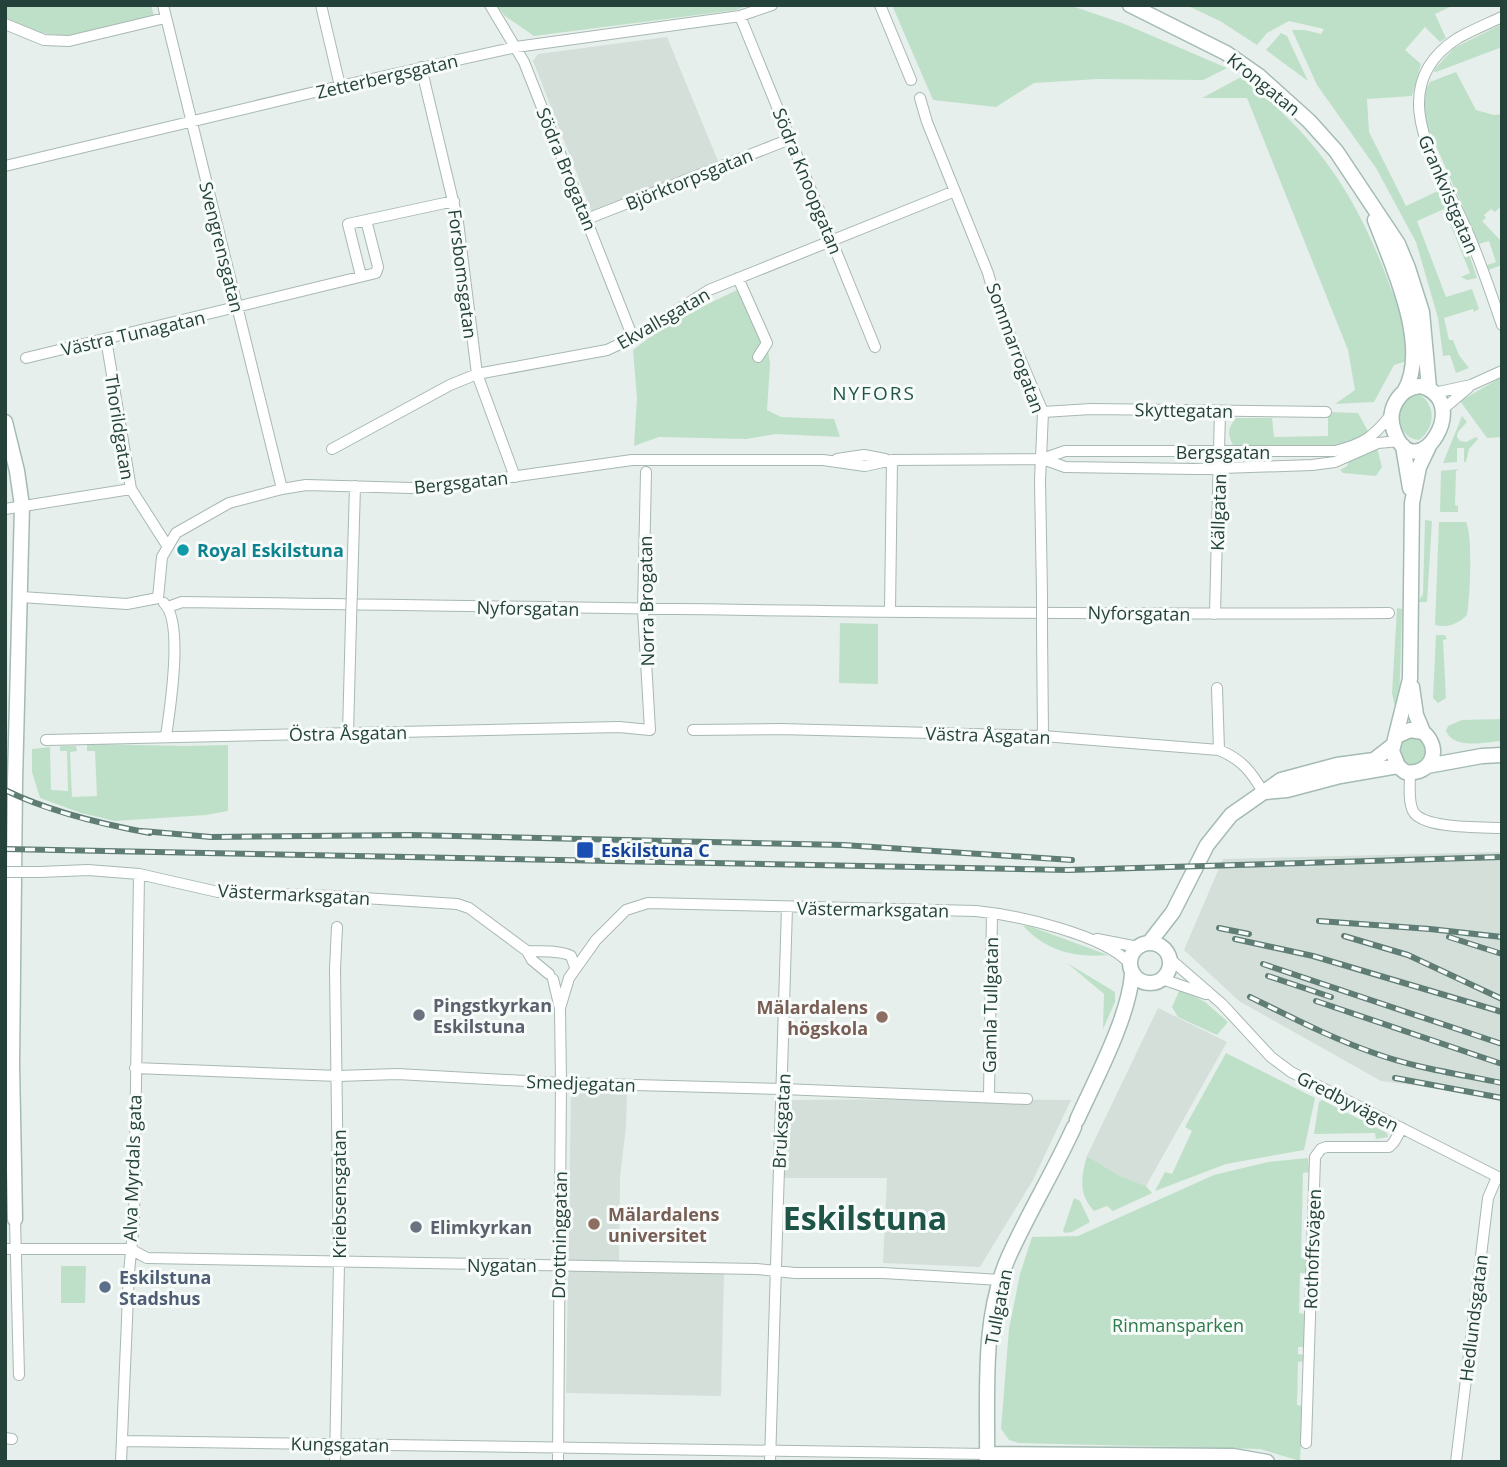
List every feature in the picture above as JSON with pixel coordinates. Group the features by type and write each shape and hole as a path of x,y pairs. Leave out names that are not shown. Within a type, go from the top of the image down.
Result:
{"street":[{"name":"Svengrensgatan","path":"163,5 282,489"},
{"path":"321,5 340,86"},
{"name":"Södra Brogatan","path":"490,5 516,47 633,338"},
{"name":"Zetterbergsgatan","path":"5,166 516,47 740,16 772,5"},
{"path":"880,5 911,80"},
{"name":"Krongatan","path":"1130,5 1226,53 1259,76 1309,121 1336,151 1398,244 1422,312 1431,391"},
{"name":"Södra Knoopgatan","path":"740,16 875,347"},
{"name":"Grankvistgatan","path":"1502,17 1444,49 1426,72 1418,102 1422,133 1465,227 1502,325"},
{"path":"5,24 44,40 69,41 165,18"},
{"name":"Forsbomsgatan","path":"421,68 454,201 477,374 515,477"},
{"name":"Sommarrogatan","path":"920,98 988,273 996,302 1043,412 1040,481 1043,736"},
{"name":"Björktorpsgatan","path":"587,219 790,139"},
{"name":"Ekvallsgatan","path":"332,449 450,385 477,374 598,352 633,338 696,296 955,191"},
{"name":"Krongatan","path":"1368,199 1402,294 1410,329 1413,367 1404,391"},
{"path":"366,220 378,267 376,273 361,276 348,224 366,220 454,201"},
{"name":"Västra Tunagatan","path":"26,358 361,276"},
{"path":"738,278 767,343 758,357"},
{"name":"Thorildgatan","path":"106,338 131,489 168,547"},
{"path":"1412,503 1401,443 1394,433 1391,415 1397,399 1411,387 1420,386 1431,391 1471,385 1502,371"},
{"path":"1441,411 1471,385"},
{"path":"1263,792 1287,790 1340,776 1404,769 1416,772 1432,762 1434,749 1416,715 1410,679 1412,503 1419,467 1440,429 1441,411 1431,391"},
{"name":"Skyttegatan","path":"1043,412 1091,409 1326,412"},
{"name":"Källgatan","path":"1215,614 1220,411"},
{"name":"Bergsgatan","path":"168,547 176,533 229,503 306,485 411,488 515,477 632,460 823,460 864,455 892,460 1042,459 1065,451 1335,451 1374,436 1391,415"},
{"path":"5,422 22,506 9,1065 15,1219 10,1249 15,1266 19,1375"},
{"name":"Bergsgatan","path":"1042,459 1065,467 1220,468 1335,462 1378,443 1401,443"},
{"path":"1401,443 1415,450 1429,446"},
{"path":"890,611 892,460"},
{"name":"Norra Brogatan","path":"646,472 643,610 650,730"},
{"path":"348,733 355,486"},
{"path":"5,509 131,489"},
{"path":"158,598 162,557 168,547"},
{"path":"21,597 127,604 158,598"},
{"path":"158,598 168,607 172,621 174,685 166,736"},
{"name":"Nyforsgatan","path":"168,607 182,602 643,610 1389,613"},
{"path":"1410,679 1392,755 1404,769 1412,809 1418,817 1436,824 1502,828"},
{"path":"1217,688 1219,750"},
{"name":"Östra Åsgatan","path":"46,740 602,728 650,730"},
{"name":"Västra Åsgatan","path":"693,730 780,729 1043,736 1219,750 1241,761 1252,772 1263,792"},
{"path":"1173,912 1144,945 1131,955 1131,969 1142,982 1157,981 1168,972 1167,935 1173,912 1199,860 1219,828 1231,815 1281,780 1307,772 1374,760 1410,730 1423,732"},
{"path":"1434,749 1482,756"},
{"path":"1427,766 1502,755"},
{"name":"Västermarksgatan","path":"5,872 88,870 139,874 218,892 457,904 468,908 527,951 532,960 551,976"},
{"name":"Alva Myrdals gata","path":"121,1462 130,1250 134,1222 139,874"},
{"name":"Västermarksgatan","path":"575,967 596,940 626,910 648,904 1012,915 1076,934 1119,953 1131,969"},
{"name":"Bruksgatan","path":"770,1457 787,907"},
{"name":"Gamla Tullgatan","path":"989,1097 992,913"},
{"name":"Kriebsensgatan","path":"335,1462 339,1263 335,970 337,927"},
{"name":"Västermarksgatan","path":"1076,934 1144,945"},
{"name":"Västermarksgatan","path":"568,953 596,940"},
{"path":"1144,945 1159,945 1168,956"},
{"path":"527,951 568,953 575,967 569,978 561,981 551,976 546,963 553,953"},
{"name":"Gredbyvägen","path":"1168,956 1280,1065 1500,1178"},
{"name":"Tullgatan","path":"1109,1049 1131,989 1131,969"},
{"name":"Drottninggatan","path":"551,976 560,1008 558,1462"},
{"name":"Drottninggatan","path":"560,1008 569,978"},
{"name":"Gredbyvägen","path":"1157,981 1213,997"},
{"name":"Tullgatan","path":"987,1458 989,1355 994,1308 1009,1256 1109,1049 1139,994 1157,981"},
{"name":"Smedjegatan","path":"135,1068 338,1076 397,1074 561,1083 783,1088 1027,1099"},
{"name":"Rothoffsvägen","path":"1306,1443 1315,1157 1326,1147 1389,1147 1402,1128"},
{"name":"Hedlundsgatan","path":"1456,1462 1488,1198 1500,1178"},
{"name":"Nygatan","path":"10,1249 130,1250 147,1258 509,1266 559,1264 795,1273 883,1273 1001,1280"},
{"name":"Kungsgatan","path":"126,1441 558,1448 770,1457 1233,1457 1267,1462"}],"shaded area":[{"path":"667,37 718,161 592,212 533,61 538,54"},
{"path":"1502,852 1502,1097 1381,1081 1239,1001 1184,950 1223,859"},
{"path":"1158,1008 1227,1042 1146,1186 1118,1175 1087,1156"},
{"name":"Mälardalens universitet","path":"571,1093 627,1093 620,1177 619,1271 724,1273 721,1396 566,1393"},
{"path":"788,1100 1071,1100 1033,1180 980,1267 883,1263 887,1178 784,1178"}],"green space":[{"path":"5,5 151,5 154,16 70,36 41,33 5,20"},
{"path":"496,5 749,5 736,10 534,36 505,16"},
{"path":"892,5 1069,5 1122,23 1227,68 1203,80 1098,79 1034,83 996,107 933,100"},
{"path":"1186,5 1454,5 1435,14 1446,38 1440,42 1425,27 1405,50 1421,64 1412,96 1367,99 1369,132 1406,206 1440,190 1467,248 1477,278 1467,280 1461,277 1470,273 1444,209 1417,221 1446,297 1472,289 1479,309 1444,318 1449,340 1453,340 1459,355 1469,368 1456,373 1450,355 1443,356 1438,318 1416,242 1376,168 1317,85 1292,30 1321,34 1324,29 1289,21 1267,33 1257,45 1220,21"},
{"path":"1502,24 1502,47 1433,71 1454,48"},
{"path":"1281,33 1287,36 1308,81 1266,50"},
{"path":"1456,72 1476,110 1494,115 1502,114 1502,205 1495,212 1491,209 1482,221 1502,242 1502,265 1488,270 1487,265 1496,262 1489,241 1479,244 1422,114 1424,93 1430,82"},
{"path":"1241,77 1311,143 1346,191 1361,218 1397,303 1403,323 1407,361 1394,365 1374,402 1335,404 1355,390 1348,350 1247,98 1202,98"},
{"path":"743,289 767,343 770,364 767,410 781,417 834,419 840,437 776,434 746,439 659,437 634,446 637,398 633,350 668,323"},
{"path":"1502,377 1502,437 1487,438 1460,401"},
{"path":"1416,393 1428,402 1432,415 1429,429 1419,440 1405,433 1400,419 1404,403"},
{"path":"1328,412 1358,413 1369,433 1346,444 1320,449 1243,449 1233,445 1229,434 1236,418 1272,418 1274,437 1328,436"},
{"path":"1462,416 1467,422 1457,437 1466,442 1476,437 1478,439 1469,449 1466,462 1464,448 1457,448 1457,462 1443,463"},
{"path":"1377,448 1382,467 1376,476 1343,473 1340,470 1347,466 1349,461"},
{"path":"1459,469 1456,471 1455,505 1458,506 1458,512 1440,512 1441,471"},
{"path":"1425,520 1432,521 1427,602 1418,602 1423,594"},
{"path":"1439,522 1466,522 1470,540 1467,615 1448,626 1435,625"},
{"path":"1397,608 1402,609 1399,708 1395,707 1392,693"},
{"path":"840,623 878,624 878,684 839,683"},
{"path":"1436,635 1445,635 1447,639 1443,640 1446,698 1438,703 1433,698"},
{"path":"1502,719 1502,741 1463,743 1450,737 1446,731 1448,726 1462,720"},
{"path":"1408,736 1422,739 1428,753 1419,766 1403,765 1397,746"},
{"path":"87,744 228,745 228,811 115,821 81,813 40,798 32,772 32,749 50,747 51,790 68,791 67,751 60,751 60,746 76,746 77,751 70,752 72,797 97,796 95,751 87,751"},
{"path":"1023,926 1108,955 1072,954 1062,951 1042,942"},
{"path":"1067,963 1115,992 1115,1002 1103,1029 1104,994"},
{"path":"1180,989 1205,1002 1228,1022 1217,1035 1178,1017 1172,1007"},
{"path":"1226,1053 1315,1098 1304,1150 1226,1164 1155,1191 1165,1172 1172,1174 1192,1131 1185,1127"},
{"path":"1322,1100 1387,1133 1388,1137 1376,1139 1375,1133 1314,1134 1319,1102"},
{"path":"1087,1156 1118,1175 1146,1186 1152,1193 1113,1211 1107,1206 1094,1211 1085,1198 1082,1185"},
{"name":"Rinmansparken","path":"1308,1158 1309,1172 1303,1173 1301,1258 1307,1259 1306,1273 1300,1273 1299,1313 1305,1314 1304,1347 1298,1347 1298,1354 1304,1355 1304,1361 1298,1362 1297,1405 1303,1406 1300,1461 1260,1449 1019,1443 1009,1440 1001,1429 1009,1329 1020,1274 1032,1237 1078,1236 1214,1175 1268,1162"},
{"path":"1074,1198 1080,1201 1090,1222 1065,1233 1063,1231"},
{"path":"61,1266 86,1266 85,1303 61,1303"}],"railway":[{"path":"5,790 76,816 150,833"},
{"path":"142,831 211,837 410,835 843,845 1072,860"},
{"path":"5,849 1068,870 1502,857"},
{"path":"1319,921 1502,937"},
{"path":"1219,928 1249,934"},
{"path":"1344,936 1408,955 1502,999"},
{"path":"1449,937 1502,954"},
{"path":"1235,939 1313,956 1502,1012"},
{"path":"1263,964 1502,1044"},
{"path":"1268,976 1331,997"},
{"path":"1250,997 1374,1053 1421,1067 1502,1083"},
{"path":"1316,1001 1502,1064"},
{"path":"1395,1078 1502,1098"}],"place":[{"name":"Royal Eskilstuna","path":"183,550"},
{"name":"Eskilstuna C","path":"585,850"},
{"name":"Pingstkyrkan Eskilstuna","path":"419,1015"},
{"name":"Mälardalens högskola","path":"882,1017"},
{"name":"Mälardalens universitet","path":"594,1224"},
{"name":"Elimkyrkan","path":"416,1227"},
{"name":"Eskilstuna Stadshus","path":"105,1287"}],"district":[{"name":"NYFORS","path":"874,393"},
{"name":"Eskilstuna","path":"865,1217"}]}
